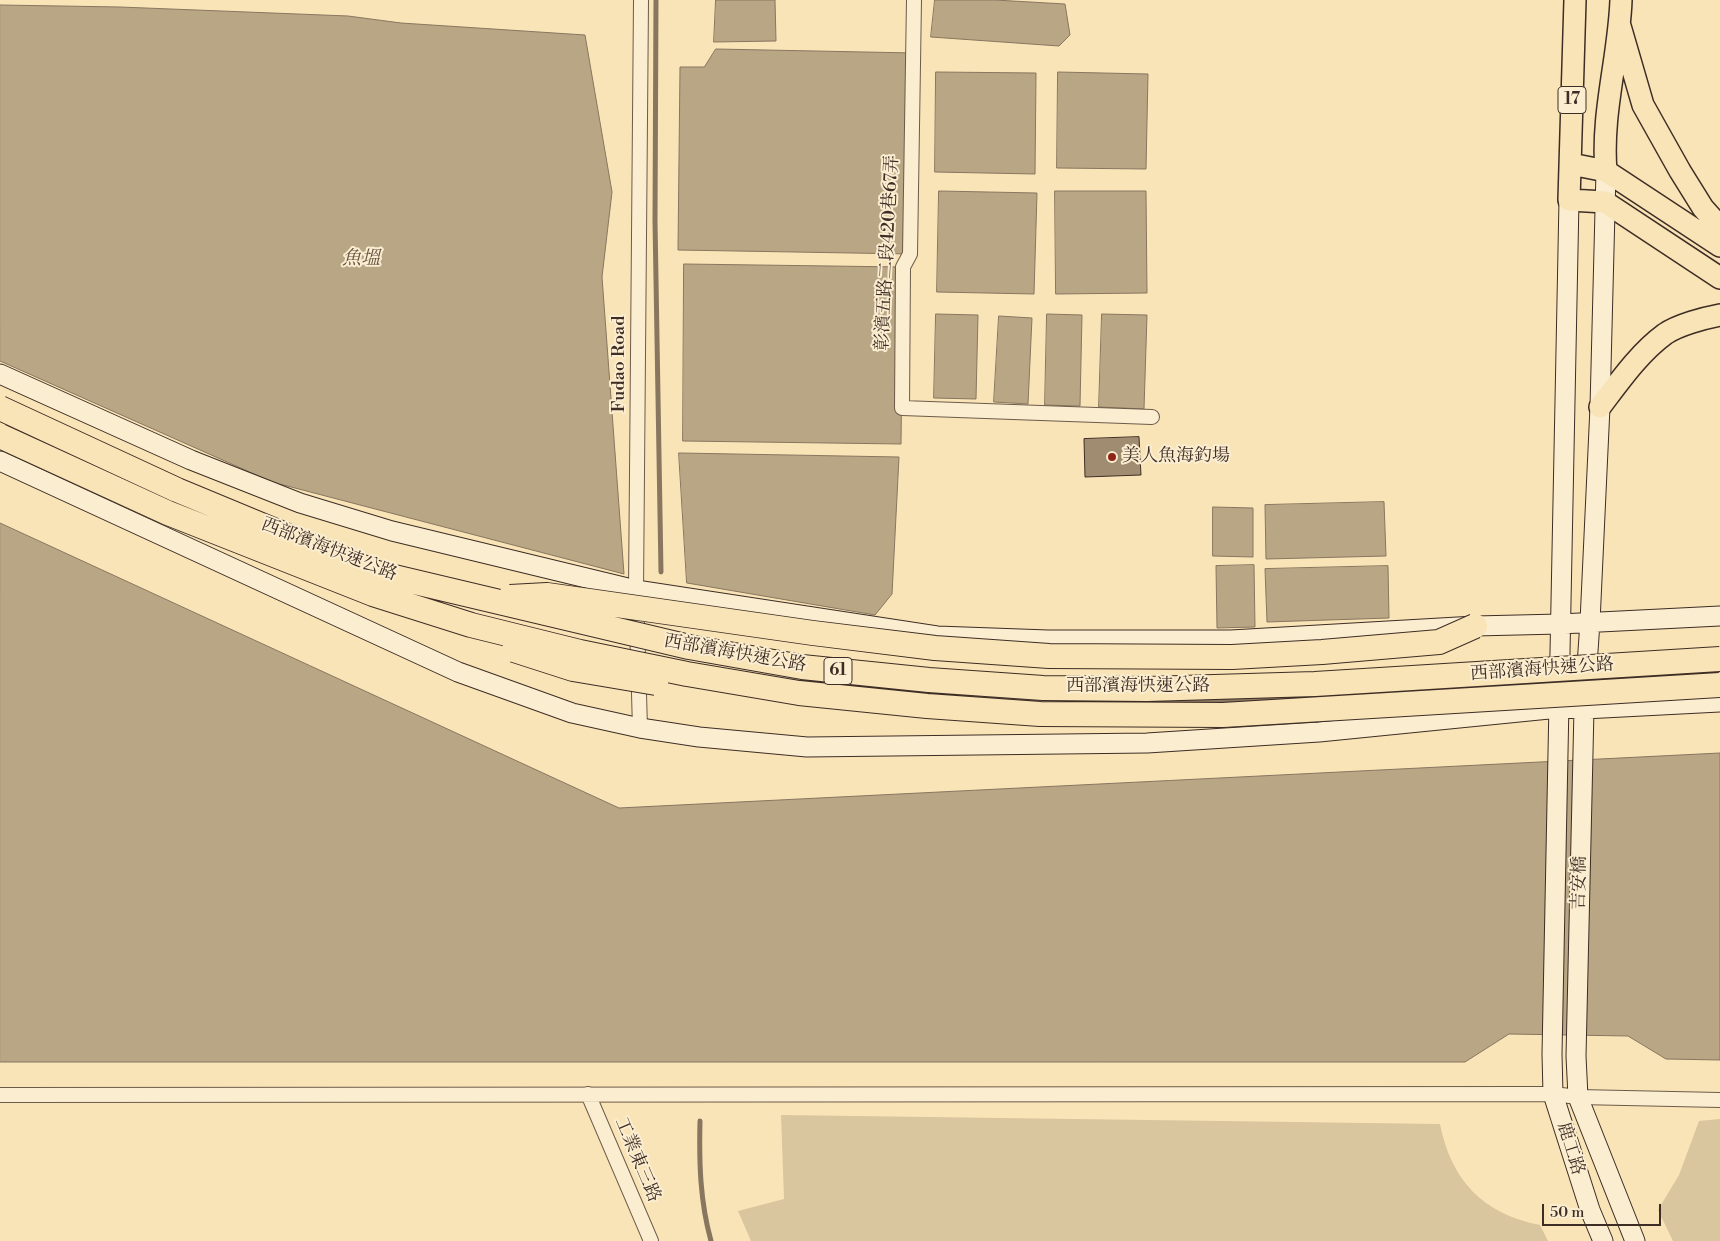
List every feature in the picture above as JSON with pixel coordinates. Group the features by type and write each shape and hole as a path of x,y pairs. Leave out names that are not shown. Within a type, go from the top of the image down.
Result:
{"highway":[{"name":"西部濱海快速公路","path":"0,408 177,490 377,572 689,647 802,667 929,680 1042,688 1147,689 1315,684 1720,659"},
{"name":"西部濱海快速公路","path":"0,436 168,513 373,594 471,625 580,652 687,674 799,693 927,706 1040,714 1223,715 1720,685"},
{"path":"486,599 547,594 813,633 935,648 1048,656 1232,657 1322,652 1439,642 1476,626"},
{"path":"471,625 514,650 573,670 796,707 1042,726 1146,727 1230,724 1413,709 1437,709 1477,715"}],"main road":[{"name":"17","path":"1569,200 1575,0"},
{"name":"17","path":"1606,171 1604,146 1620,26 1621,0"},
{"path":"1620,26 1643,105 1703,208 1720,227"},
{"path":"1571,164 1606,171 1720,246"},
{"path":"1569,200 1605,202 1720,278"},
{"path":"1600,407 1629,368 1666,333 1701,318 1720,315"}],"street":[{"name":"Fudao Road","path":"640,728 636,590 642,0"},
{"name":"彰濱五路二段420巷67弄","path":"914,0 910,254 903,267 902,408 1152,417"},
{"name":"吉安橋","path":"1576,1056 1584,709 1600,407 1606,171"},
{"name":"吉安橋","path":"1552,1054 1569,200"},
{"path":"0,374 191,460 300,503 392,531 636,590 937,636 1048,640 1231,640 1476,626 1720,616"},
{"path":"0,461 458,672 572,713 640,728 699,737 807,747 1147,743 1319,732 1559,708 1584,709 1720,702"},
{"name":"鹿工路","path":"1552,1054 1553,1094 1590,1210 1603,1241"},
{"name":"鹿工路","path":"1576,1056 1578,1096 1635,1241"},
{"name":"工業東三路","path":"588,1094 651,1241"},
{"path":"0,1095 1553,1094 1720,1100"}],"shaded area":[{"path":"781,1115 1440,1124 1452,1162 1461,1178 1473,1191 1486,1203 1502,1212 1520,1220 1540,1225 1548,1241 751,1241 738,1211 784,1199"},
{"path":"1720,1119 1720,1241 1673,1241 1658,1210 1679,1175 1699,1121"}],"water":[{"path":"716,0 775,0 776,41 714,42"},
{"path":"935,0 995,0 1065,4 1070,35 1059,46 931,37"},
{"name":"魚塭","path":"0,5 120,7 348,16 401,23 585,35 612,192 602,277 624,574 272,482 0,361"},
{"path":"716,49 914,53 910,254 678,250 680,67 704,67"},
{"path":"936,72 1036,73 1035,174 935,172"},
{"path":"1058,72 1148,74 1146,169 1057,168"},
{"path":"939,191 1037,193 1034,294 937,292"},
{"path":"1055,191 1146,191 1147,293 1056,294"},
{"path":"684,264 903,267 901,444 683,441"},
{"path":"936,314 978,315 976,399 934,398"},
{"path":"1047,314 1082,315 1080,406 1045,405"},
{"path":"1102,314 1147,315 1144,409 1099,407"},
{"path":"999,316 1032,318 1028,404 994,402"},
{"path":"679,453 899,457 892,594 875,615 687,583"},
{"path":"1384,502 1386,556 1266,559 1265,505"},
{"path":"1213,507 1253,508 1253,557 1213,556"},
{"path":"0,523 619,808 1720,753 1720,1060 1666,1059 1628,1036 1509,1034 1465,1062 0,1062"},
{"path":"1254,565 1255,627 1217,628 1216,566"},
{"path":"1388,566 1389,618 1267,622 1265,569"}],"building":[{"name":"美人魚海釣場","path":"1139,437 1141,475 1085,477 1084,439"}],"waterway":[{"path":"656,0 655,221 661,572"},
{"path":"829,681 867,688 922,691"},
{"path":"1088,700 1142,703 1299,699"},
{"path":"700,1121 701,1182 704,1211 711,1241"}],"place":[{"name":"美人魚海釣場","path":"1112,457"}]}
